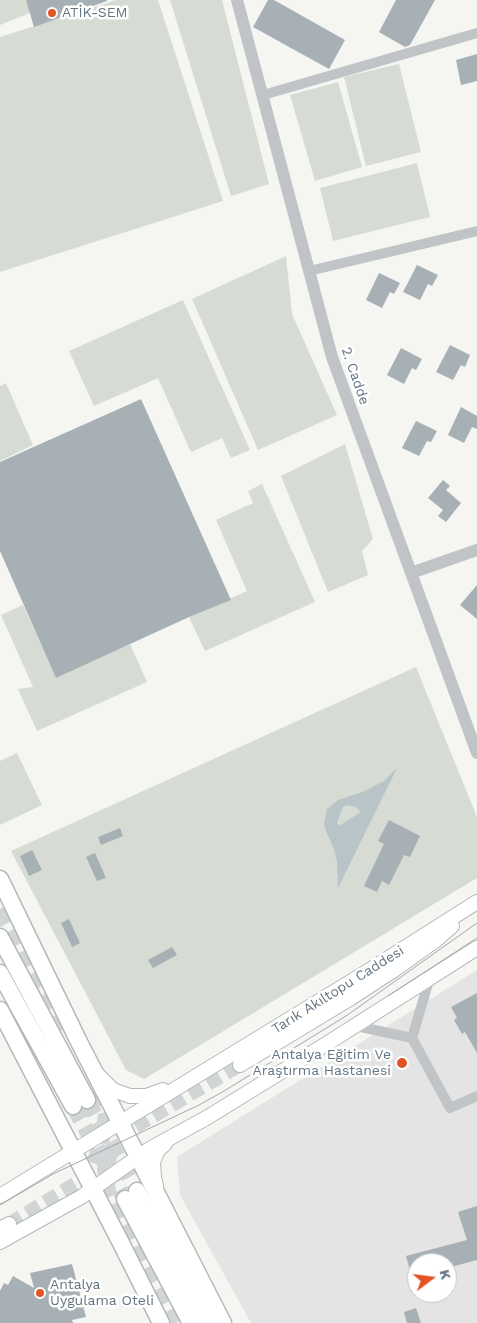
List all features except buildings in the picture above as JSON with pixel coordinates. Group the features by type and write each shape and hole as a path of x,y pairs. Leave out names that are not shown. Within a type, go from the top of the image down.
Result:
{"main road":[{"path":"0,879 95,1072 224,1323"},
{"path":"240,1064 394,970 436,940 477,903"},
{"name":"Tarık Akıltopu Caddesi","path":"74,1151 365,974 477,903"},
{"path":"0,937 80,1103 0,973"},
{"path":"0,1242 78,1199 139,1157 356,1026 477,948"},
{"path":"0,1010 161,1323"},
{"path":"95,1072 113,1090 139,1097 194,1078"},
{"path":"158,1192 153,1162 158,1150 173,1137"},
{"path":"1,1194 74,1151"},
{"path":"191,1323 131,1195 208,1323"}],"street":[{"name":"2. Cadde","path":"237,0 332,358 477,752"},
{"path":"263,95 477,33"},
{"path":"309,271 477,231"},
{"path":"411,573 477,550"},
{"path":"430,977 412,1038 450,1108 477,1096"},
{"path":"356,1026 412,1038"}],"shaded area":[{"path":"0,0 37,0 28,3 30,13 0,25"},
{"path":"117,0 158,0 223,201 0,272 0,37"},
{"path":"170,0 222,0 269,184 231,196"},
{"path":"399,64 421,152 366,166 344,77"},
{"path":"338,82 362,167 315,181 290,95"},
{"path":"417,163 430,217 333,241 320,188"},
{"path":"286,256 292,314 337,415 258,450 192,299"},
{"path":"183,300 250,450 231,458 222,438 191,452 158,378 94,406 69,351"},
{"path":"6,383 33,445 0,461 0,386"},
{"path":"345,444 373,539 362,551 368,575 328,592 281,476"},
{"path":"262,484 315,602 205,651 189,617 247,591 216,520 253,503 248,491"},
{"path":"23,605 56,677 130,644 147,682 37,731 18,689 33,687 1,615"},
{"path":"416,667 477,817 477,878 144,1079 126,1070 11,851"},
{"path":"17,753 42,805 0,825 0,761"},
{"path":"397,768 338,888 337,861 324,823 327,809 338,800 365,791 384,781","holes":["347,805 356,807 361,812 339,826 337,823 343,807"]},
{"name":"Antalya Eğitim Ve Araştırma Hastanesi","path":"477,970 477,1323 251,1323 180,1195 177,1157"}],"tunnel":[{"path":"0,909 68,1036"},
{"path":"109,1158 118,1141 133,1128 240,1065"},
{"path":"97,1090 106,1116 101,1143"},
{"path":"87,1100 137,1191"},
{"path":"73,1106 125,1199"},
{"path":"9,1224 75,1184 92,1165 101,1143"},
{"path":"109,1158 105,1170 108,1192 176,1323"}],"tram line":[{"path":"0,1205 53,1174 199,1105 224,1091 346,1016 477,923"},
{"path":"388,996 477,938"}],"place":[{"name":"ATİK-SEM","path":"52,13"},
{"name":"Antalya Eğitim Ve Araştırma Hastanesi","path":"402,1063"},
{"name":"Antalya Uygulama Oteli","path":"40,1293"}]}
